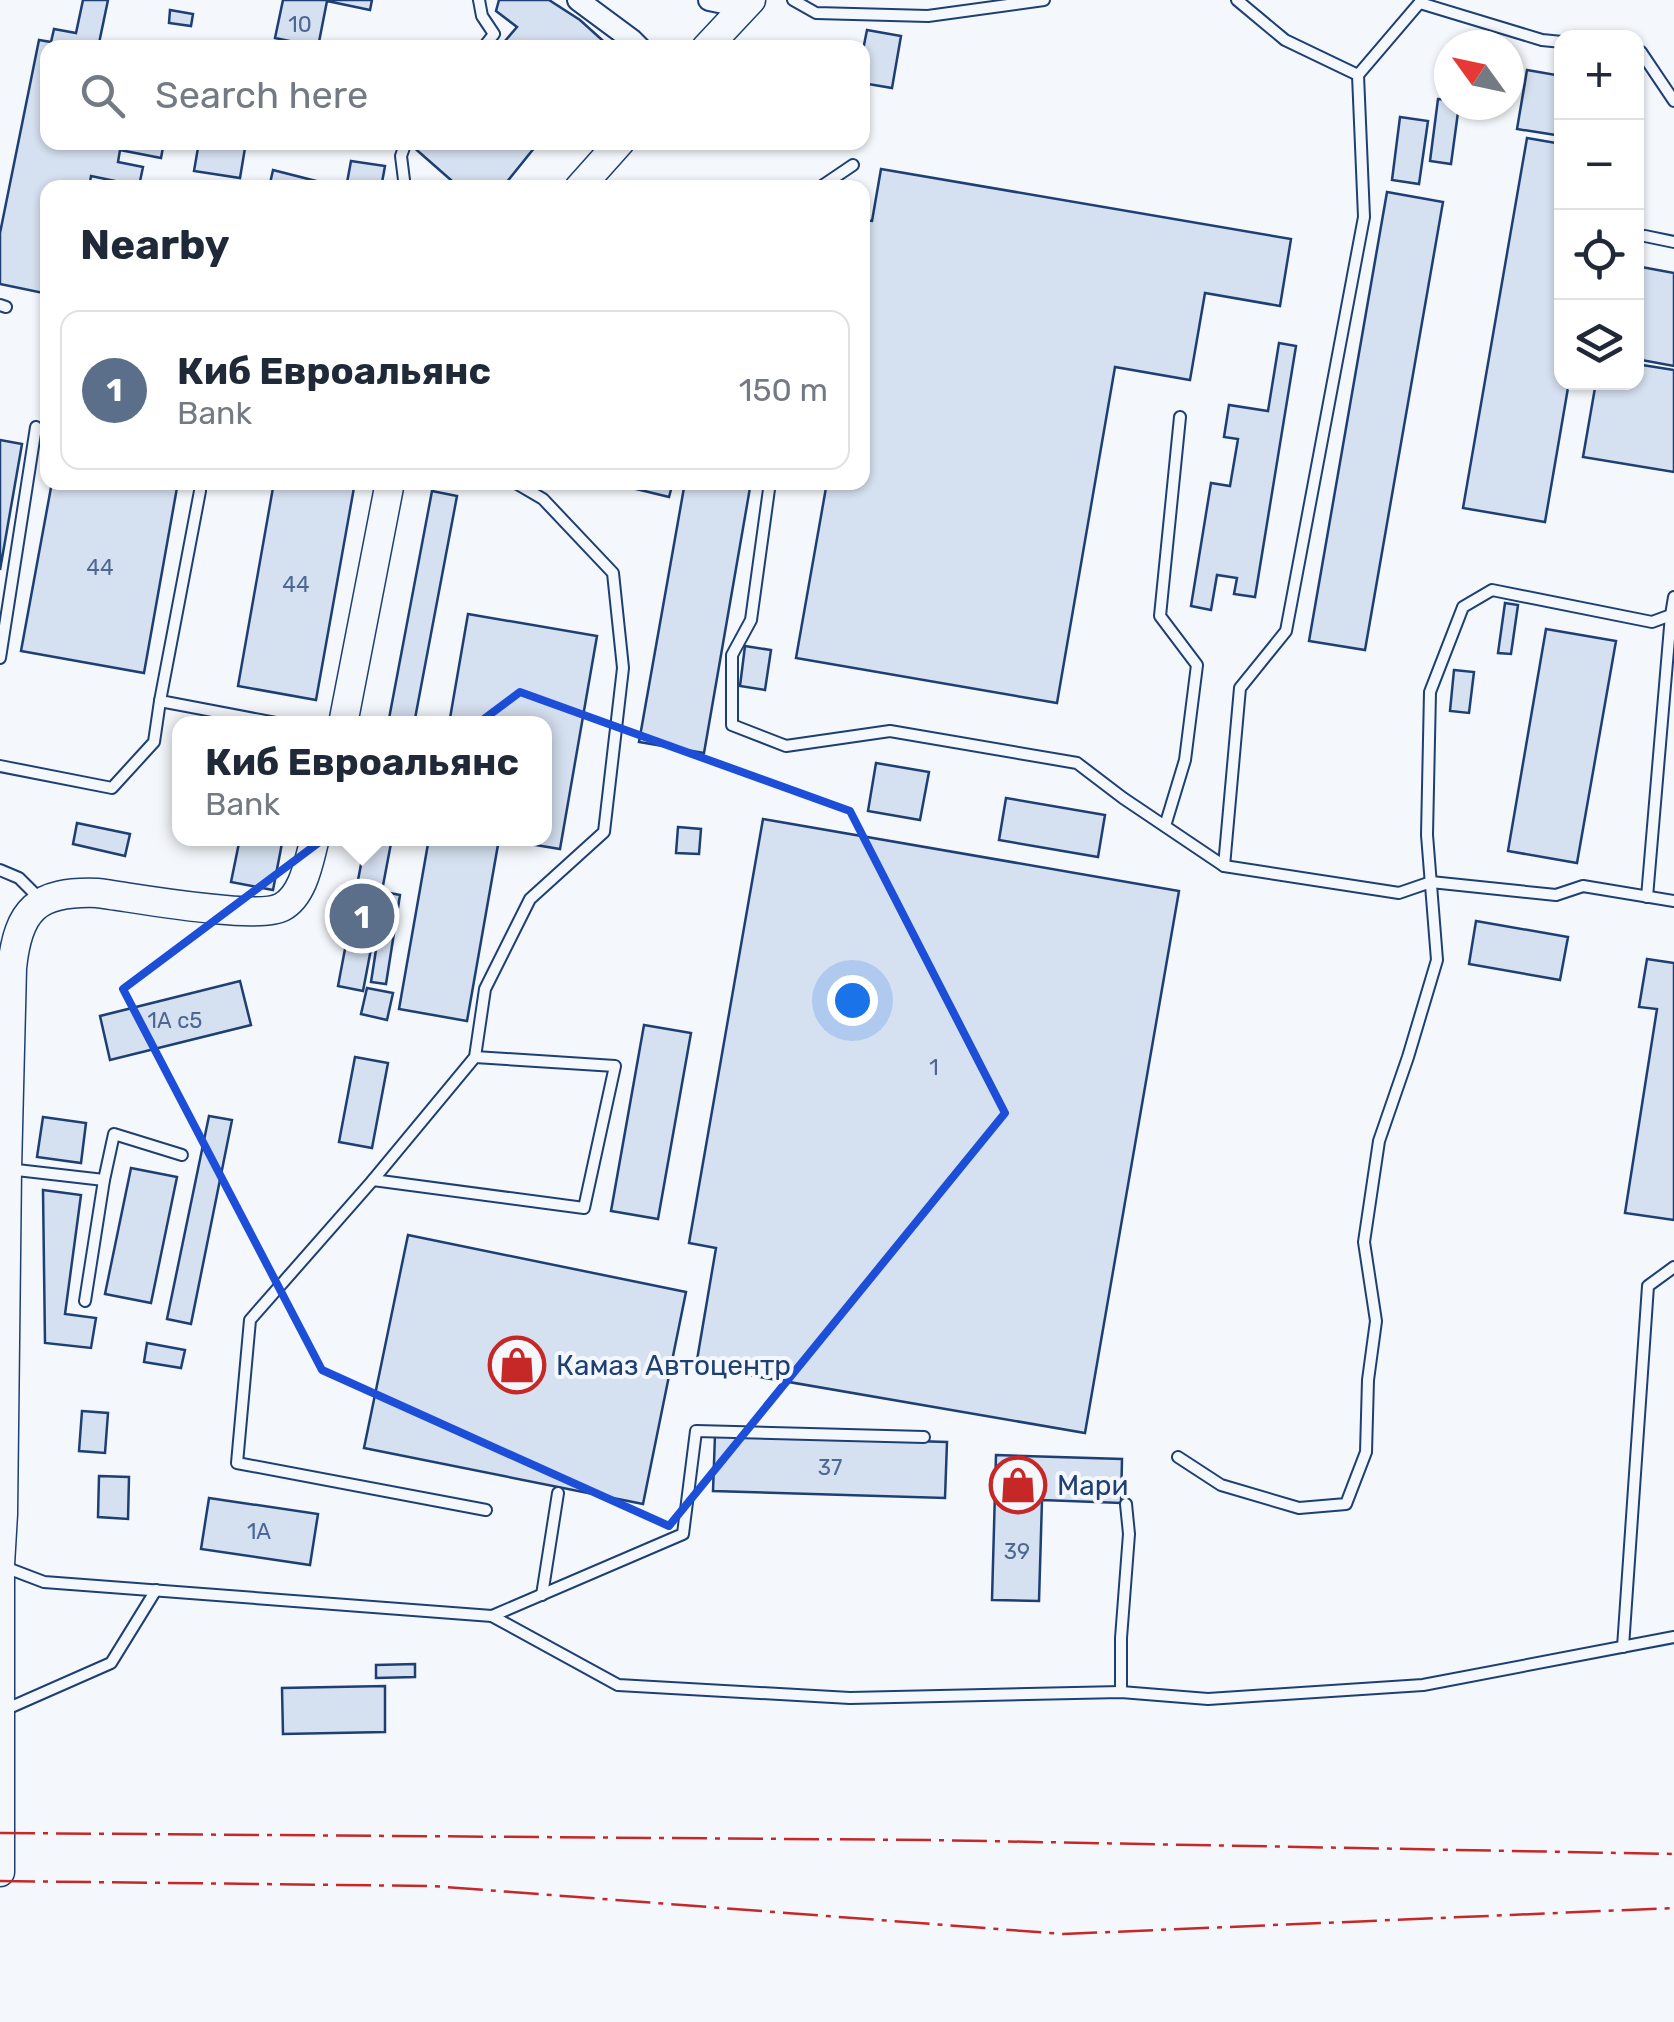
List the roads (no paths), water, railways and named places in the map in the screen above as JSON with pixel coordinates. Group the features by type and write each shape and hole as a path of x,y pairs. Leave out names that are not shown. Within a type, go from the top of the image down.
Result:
{"street":[{"path":"578,0 632,40"},
{"path":"709,0 747,4"},
{"path":"713,40 747,4"},
{"path":"586,180 613,150"},
{"path":"345,716 388,490"},
{"path":"0,1872 0,1565 12,968 9,936 42,901 57,894 97,893 244,912 277,909 297,891 313,846"}],"lane":[{"path":"479,0 482,16 494,34 489,40"},
{"path":"793,0 816,13 928,16 1044,0"},
{"path":"1237,0 1284,40 1358,75"},
{"path":"1224,866 1240,688 1286,631 1364,216 1358,75 1421,2 1554,41"},
{"path":"1644,56 1674,100"},
{"path":"403,150 403,180"},
{"path":"830,180 853,164"},
{"path":"1645,236 1674,242"},
{"path":"1164,826 1185,760 1197,665 1160,616 1180,417"},
{"path":"0,658 36,426"},
{"path":"486,1510 237,1463 250,1320 475,1057 484,989 530,899 604,832 623,668 613,573 543,499 528,490"},
{"path":"769,490 751,620 732,655 732,725 786,746 890,731 1077,764 1224,866 1399,894 1431,882 1556,895 1582,886 1674,901"},
{"path":"0,766 112,788 154,742 200,491"},
{"path":"1178,1457 1221,1485 1300,1508 1346,1504 1366,1452 1368,1380 1376,1321 1364,1242 1379,1140 1436,960 1427,834 1430,692 1463,607 1492,590 1652,622 1670,616"},
{"path":"1647,897 1674,597"},
{"path":"160,701 238,716"},
{"path":"0,870 19,878 42,901"},
{"path":"373,1180 584,1208 615,1066 475,1057"},
{"path":"85,1301 114,1134 182,1155"},
{"path":"7,1169 104,1180"},
{"path":"1624,1647 1648,1286 1674,1267"},
{"path":"492,1616 683,1534 696,1431 924,1437"},
{"path":"542,1595 558,1493"},
{"path":"1121,1692 1120,1638 1129,1534 1126,1504"},
{"path":"0,1565 44,1582 492,1616 618,1685 850,1698 1121,1692 1208,1699 1423,1685 1674,1637"},
{"path":"1,1711 111,1662 156,1590"}],"place":[{"name":"Киб Евроальянс","path":"362,916"},
{"name":"Камаз Автоцентр","path":"517,1365"},
{"name":"Мари","path":"1018,1485"}]}
